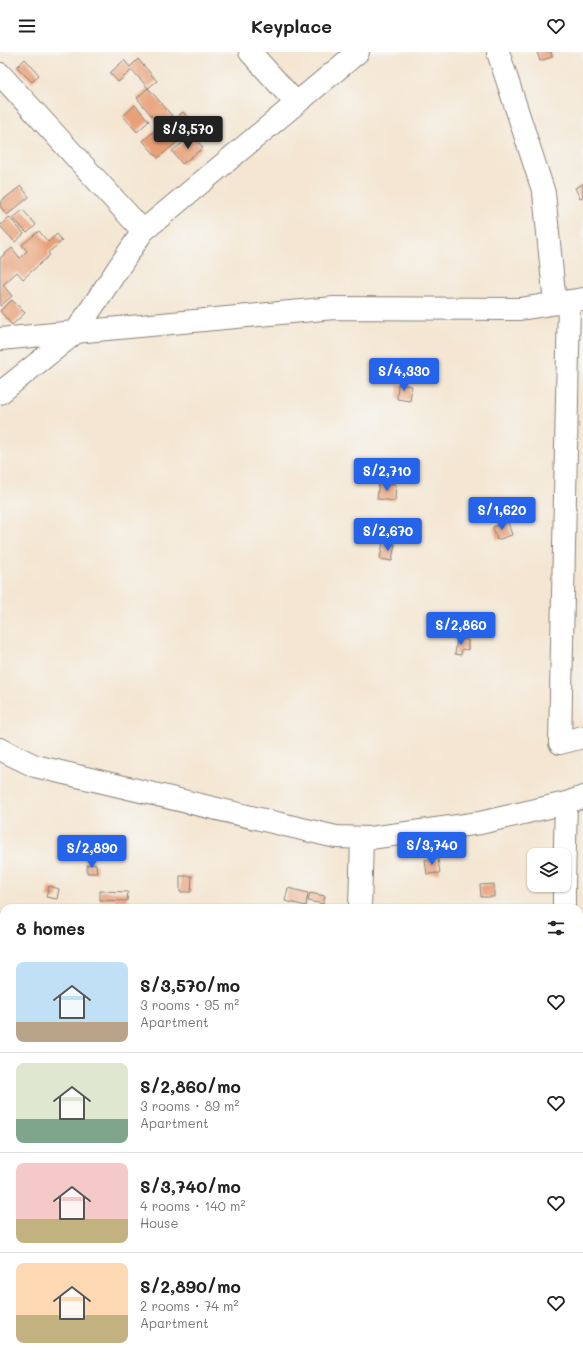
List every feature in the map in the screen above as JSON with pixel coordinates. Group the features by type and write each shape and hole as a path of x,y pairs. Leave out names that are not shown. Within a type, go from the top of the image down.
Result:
{"street":[{"path":"250,52 296,103"},
{"path":"0,393 75,333 143,231 358,52"},
{"path":"498,52 544,193 569,301 560,743 583,737"},
{"path":"0,74 143,231"},
{"path":"0,339 334,308 520,309 569,301"},
{"path":"0,749 35,766 336,837 362,838 480,823 574,800 568,848"},
{"path":"360,904 362,838"},
{"path":"564,892 564,904"}],"building":[{"path":"537,52 551,52 552,57 540,61"},
{"path":"25,59 39,75 32,82 17,67"},
{"path":"138,59 157,81 148,88 132,70 118,82 110,73 124,60 130,67"},
{"path":"148,88 175,119 183,112 191,121 183,128 188,133 158,158 143,141 160,126 137,98"},
{"path":"135,105 149,121 137,132 123,116"},
{"path":"193,135 203,148 182,164 172,151"},
{"path":"583,184 583,197 580,198 575,188"},
{"path":"21,186 29,197 7,215 0,206 0,202"},
{"path":"23,210 36,225 27,233 13,218"},
{"path":"9,217 24,234 15,242 0,226"},
{"path":"39,231 48,242 57,234 62,241 48,253 50,255 23,279 17,272 3,285 12,296 0,306 0,258 12,248 20,258 27,251 22,245"},
{"path":"12,300 25,313 12,325 0,311"},
{"path":"398,384 412,386 410,401 397,399"},
{"path":"379,482 396,484 395,501 377,499"},
{"path":"508,522 512,535 497,540 493,527"},
{"path":"383,542 395,544 392,561 380,559"},
{"path":"459,618 477,619 475,637 457,635"},
{"path":"457,639 468,640 468,650 462,649 461,655 455,654"},
{"path":"438,859 440,873 427,874 425,860"},
{"path":"96,864 97,873 87,873 87,865"},
{"path":"180,876 192,876 191,892 180,892"},
{"path":"494,884 494,897 481,897 480,885"},
{"path":"49,886 59,889 57,899 46,897"},
{"path":"288,888 308,893 306,904 298,904 285,901"},
{"path":"100,891 128,892 127,901 100,900"},
{"path":"310,893 325,896 323,904 308,901"}]}
